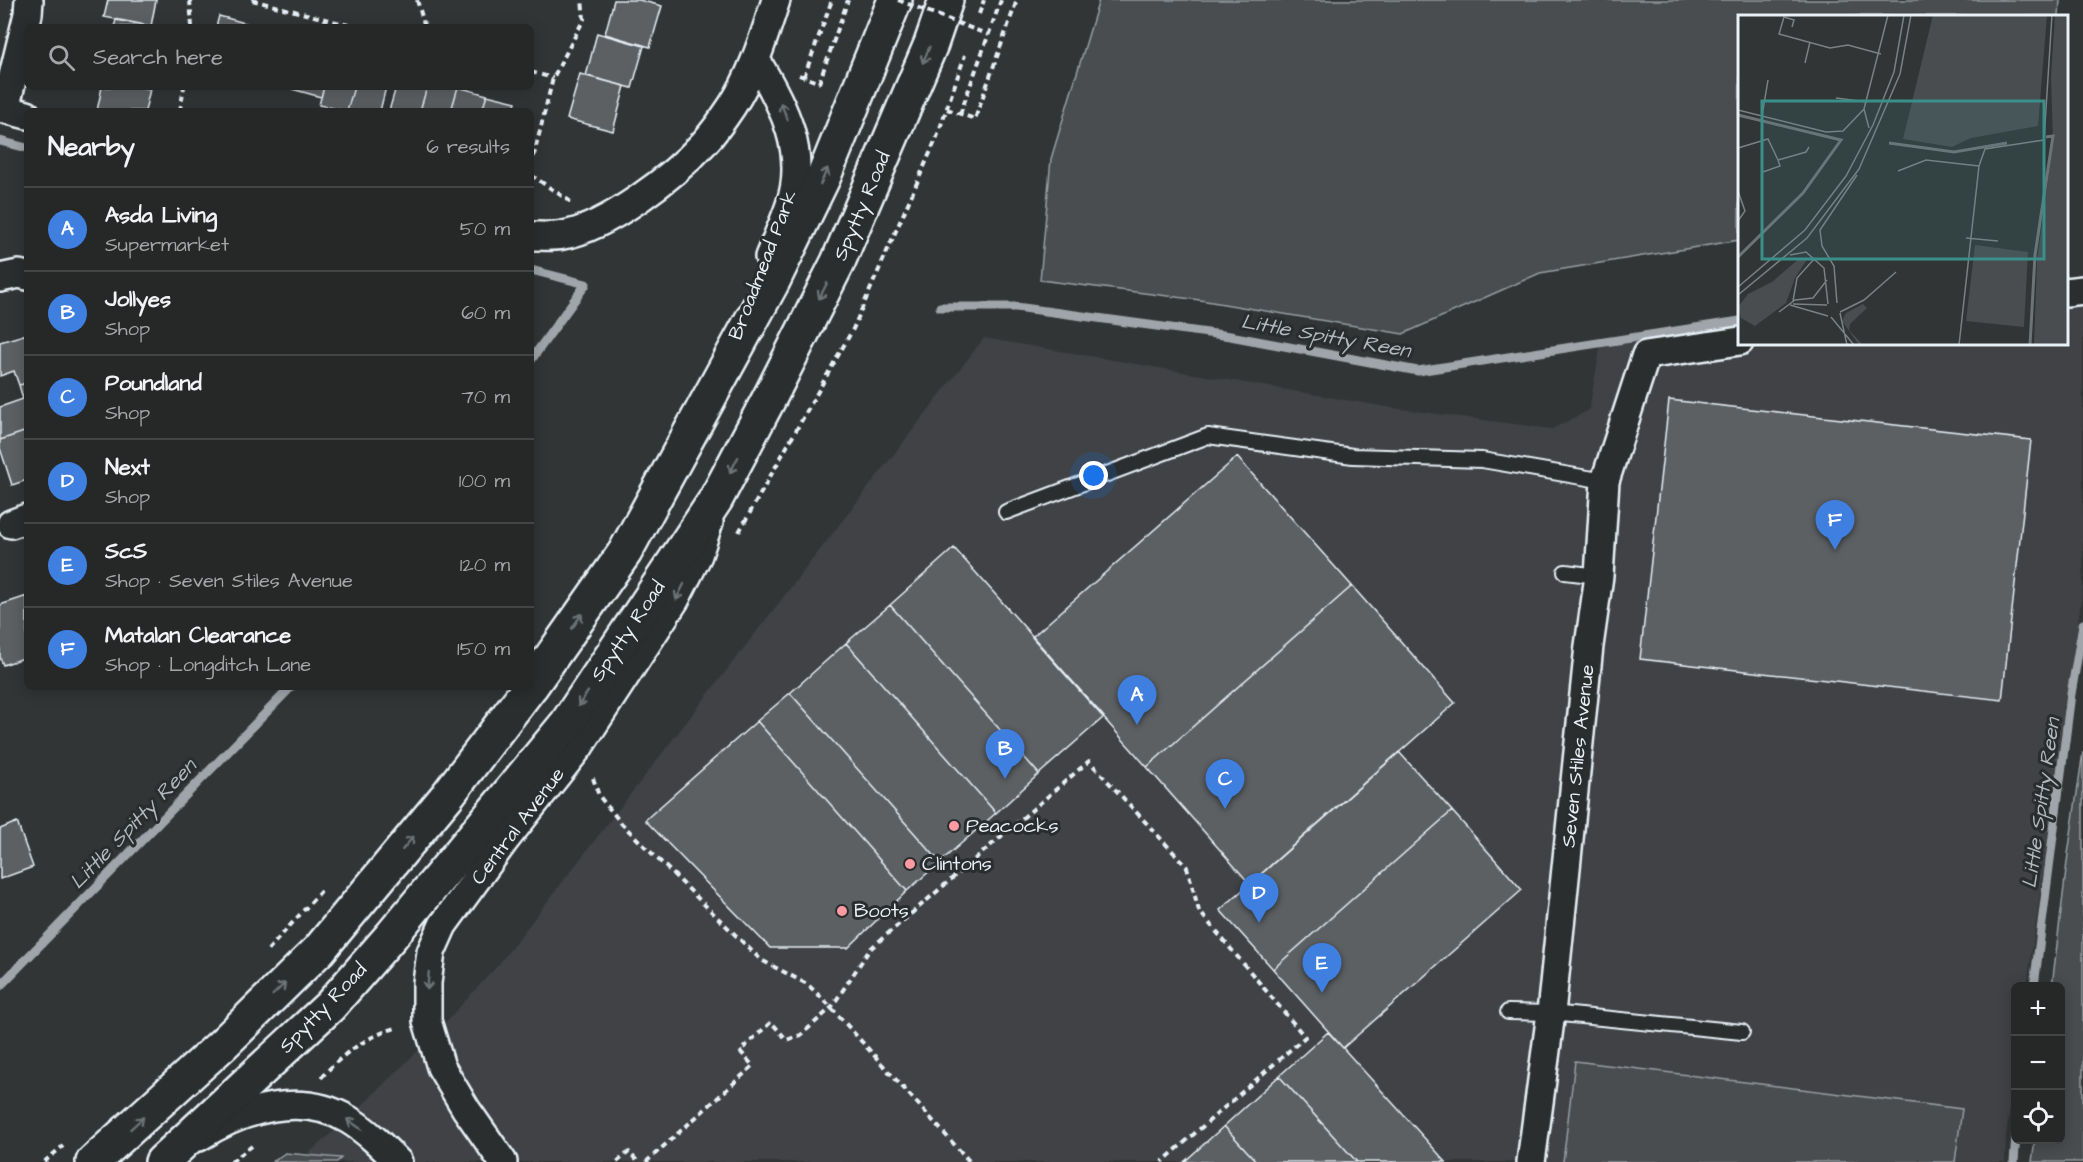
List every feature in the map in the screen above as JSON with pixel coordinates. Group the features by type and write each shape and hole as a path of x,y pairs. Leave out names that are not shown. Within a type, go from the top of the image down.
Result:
{"main road":[{"path":"534,682 625,552 773,281 824,176 896,0"},
{"name":"Spytty Road","path":"163,1161 330,1006 392,935 567,723 716,499 838,262 931,44 946,0"},
{"path":"93,1162 223,1044 319,950 447,796 528,690"}],"street":[{"path":"25,24 29,0"},
{"path":"534,236 564,235 602,222 647,192 704,143 733,105 756,60 772,1"},
{"path":"10,111 24,31"},
{"name":"Broadmead Park","path":"708,402 791,204 796,180 793,136 785,111 756,60"},
{"path":"0,278 19,274 24,275"},
{"path":"2068,292 2083,290"},
{"name":"Seven Stiles Avenue","path":"1531,1162 1551,1013 1589,646 1599,576 1605,481 1646,355 1738,341"},
{"name":"Central Avenue","path":"503,1162 465,1109 441,1067 427,1021 427,983 431,952 443,925 505,840 579,747 675,600 698,555 716,499"},
{"path":"163,1161 211,1129 248,1113 278,1105 325,1109 348,1119 377,1142 392,1160"}],"lane":[{"path":"1006,512 1208,436 1353,456 1482,460 1605,481"},
{"path":"1564,572 1599,576"},
{"path":"1508,1012 1551,1013 1742,1032"}],"path":[{"path":"190,0 192,24"},
{"path":"252,0 344,24"},
{"path":"417,0 424,24"},
{"path":"534,155 553,78 584,19 582,0"},
{"path":"828,86 804,77 832,0"},
{"path":"819,83 848,0"},
{"path":"896,0 989,35"},
{"path":"960,114 1001,0"},
{"path":"947,109 975,119 1017,0"},
{"path":"534,73 553,78"},
{"path":"180,108 184,90"},
{"path":"534,177 602,222"},
{"path":"646,1162 753,1066 740,1051 771,1022 787,1040 801,1035 831,1008 870,949 1089,761 1187,867 1199,911 1305,1037 1162,1162"},
{"path":"592,770 599,796 622,824 761,960 807,984 969,1162"},
{"path":"263,955 323,889"},
{"path":"44,1162 69,1140"},
{"path":"617,1162 629,1152 638,1162"}],"shaded area":[{"path":"1099,0 2060,0 2059,15 1738,15 1738,240 1540,273 1403,334 1200,300 1040,280 1051,159"},
{"path":"2083,276 2083,587 2028,982 2011,982 2011,1102 2005,1162 298,1162 348,1119 431,1038 498,965 984,338 1393,408 1552,429 1589,410 1601,343 1738,323 1738,345 2068,345 2068,278"},
{"path":"2083,752 2083,1162 2032,1162 2034,1144 2065,1144 2065,982 2052,982"},
{"path":"1575,1061 1962,1109 1955,1162 1563,1162"},
{"path":"285,1153 341,1158 337,1162 272,1162"}],"building":[{"path":"108,0 156,0 151,24 104,17"},
{"path":"614,0 639,0 662,6 650,47 605,34"},
{"path":"219,16 249,24 217,24"},
{"path":"116,20 139,24 115,24"},
{"path":"597,33 644,46 632,88 586,76"},
{"path":"580,74 625,86 613,131 567,119"},
{"path":"101,90 150,90 146,108 98,108"},
{"path":"296,90 323,90 321,97"},
{"path":"323,90 353,90 348,108 319,105"},
{"path":"353,90 385,90 381,108 348,108"},
{"path":"395,90 426,90 421,108 390,108"},
{"path":"426,90 457,90 452,108 421,108"},
{"path":"457,90 469,90 487,95 483,108 452,108"},
{"path":"487,95 516,102 514,108 483,108"},
{"path":"24,335 24,384 19,385 14,371 0,376 0,342"},
{"path":"24,384 24,432 0,440 0,407 23,399 19,385"},
{"path":"1669,400 2031,440 2002,700 1640,659"},
{"path":"24,432 24,481 12,485 0,448 0,440"},
{"path":"1237,457 1352,586 1147,767 1032,637"},
{"path":"954,548 1104,717 1039,774 890,605"},
{"path":"1352,586 1455,703 1250,884 1147,767"},
{"path":"24,597 24,658 3,665 0,657 0,605"},
{"path":"890,605 1039,774 996,813 846,643"},
{"path":"846,643 996,813 940,862 790,693"},
{"path":"790,693 940,862 907,891 757,721"},
{"path":"757,721 907,891 848,948 770,948 645,820"},
{"path":"1399,752 1452,811 1273,969 1220,910"},
{"path":"1452,811 1522,890 1343,1048 1273,969"},
{"path":"17,822 33,867 0,879 0,829"},
{"path":"1328,1032 1446,1162 1357,1162 1279,1076"},
{"path":"1279,1076 1357,1162 1257,1162 1224,1126"},
{"path":"1224,1126 1257,1162 1184,1162"}],"waterway":[{"path":"0,141 24,147"},
{"name":"Little Spitty Reen","path":"534,271 586,284 534,356"},
{"name":"Little Spitty Reen","path":"940,307 1016,307 1230,336 1418,371 1738,321"},
{"name":"Little Spitty Reen","path":"2035,982 2071,694 2083,624"},
{"name":"Little Spitty Reen","path":"0,986 288,690"},
{"name":"Little Spitty Reen","path":"2014,1162 2015,1144"}],"place":[{"name":"Matalan Clearance","path":"1835,550"},
{"name":"Asda Living","path":"1137,725"},
{"name":"Jollyes","path":"1005,779"},
{"name":"Poundland","path":"1225,809"},
{"name":"Peacocks","path":"954,826"},
{"name":"Clintons","path":"910,864"},
{"name":"Boots","path":"842,911"},
{"name":"Next","path":"1259,923"},
{"name":"ScS","path":"1322,993"}]}
